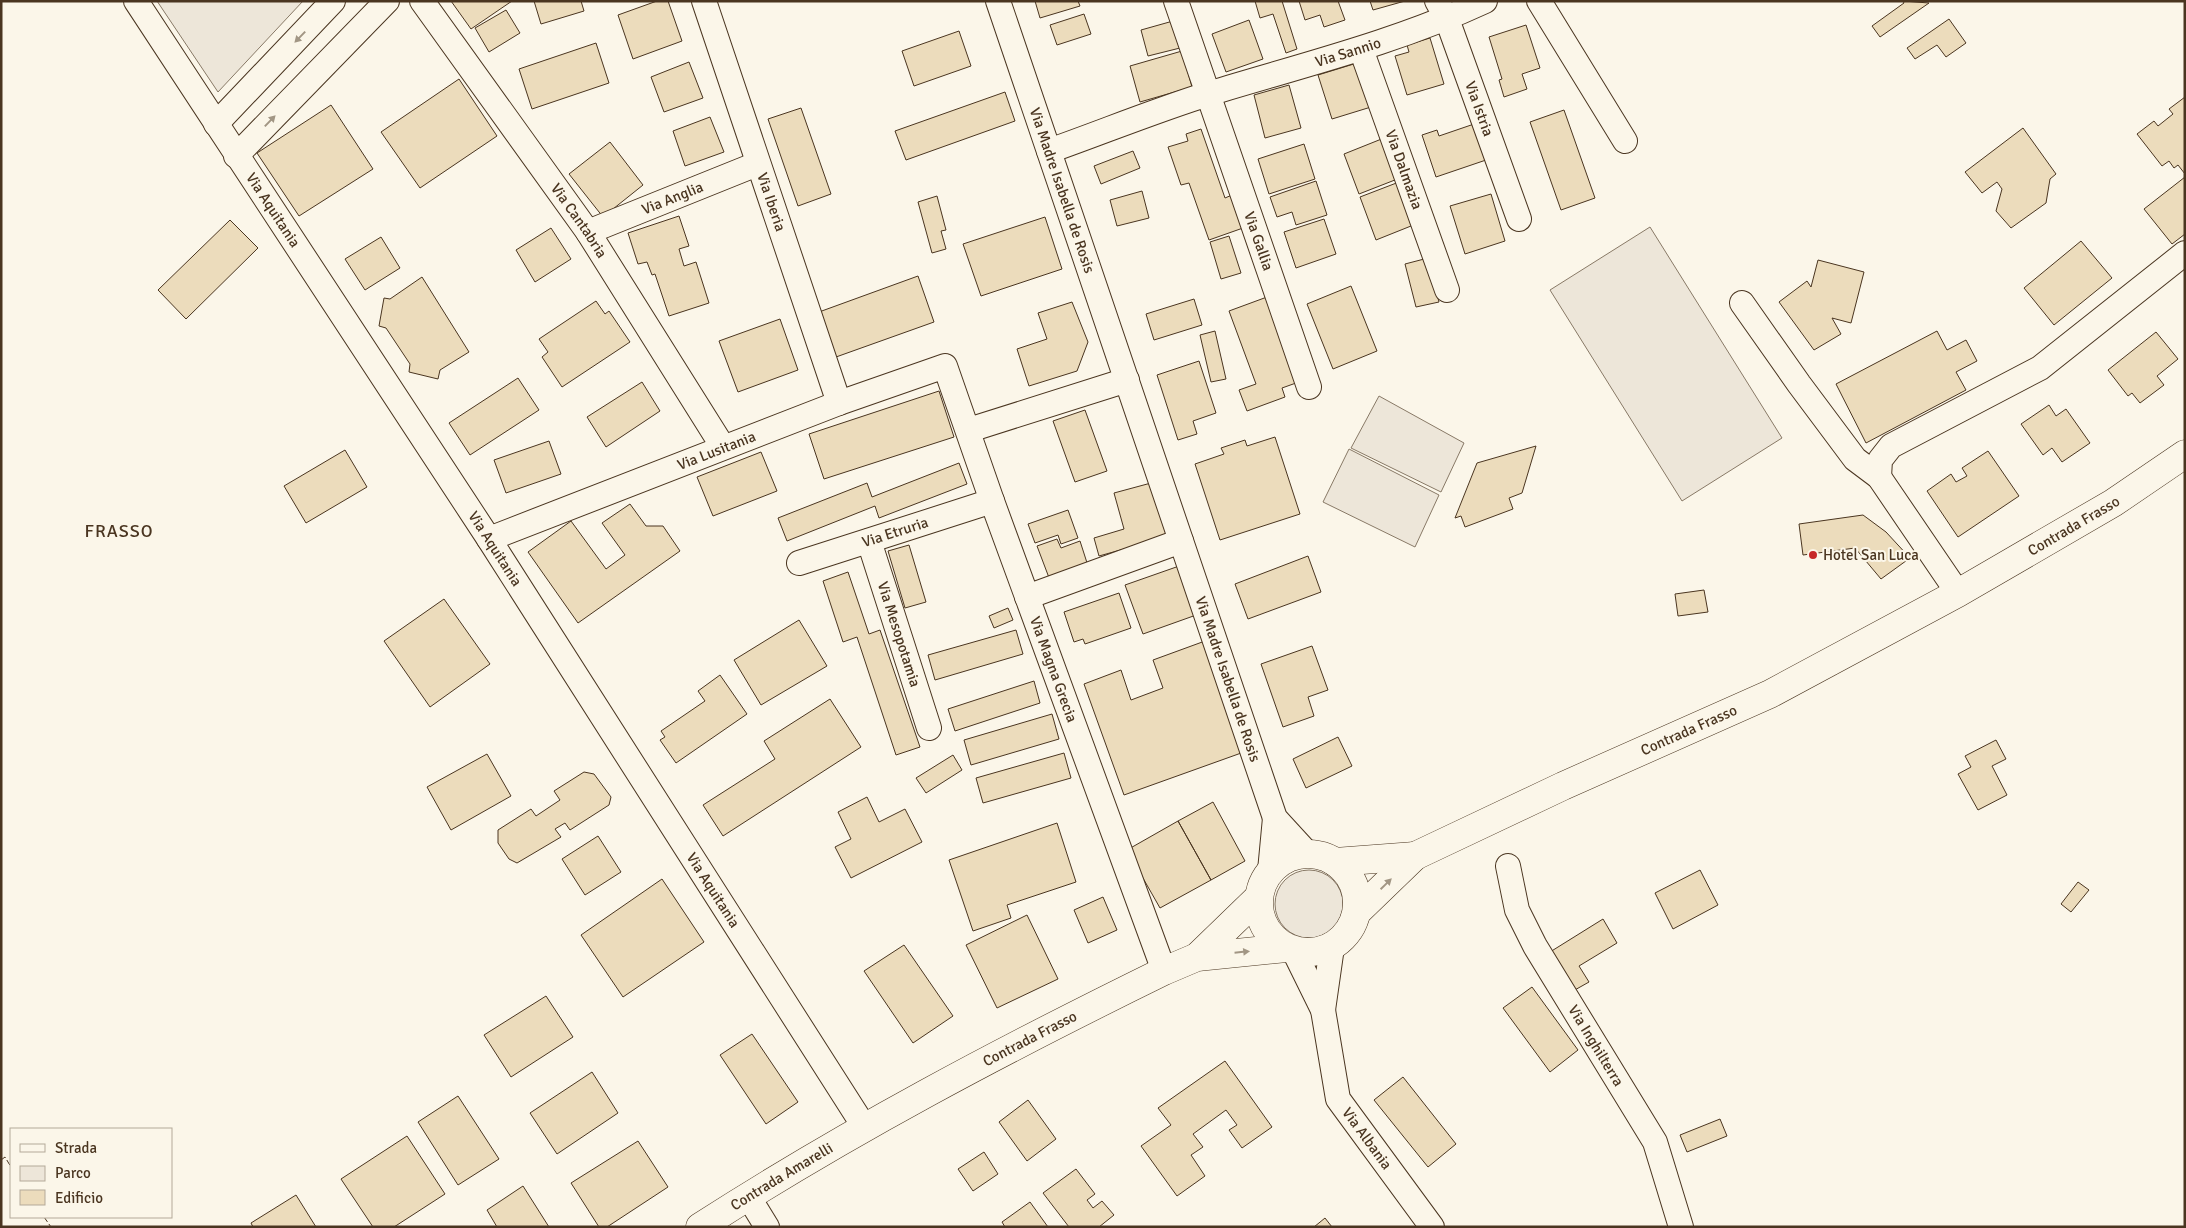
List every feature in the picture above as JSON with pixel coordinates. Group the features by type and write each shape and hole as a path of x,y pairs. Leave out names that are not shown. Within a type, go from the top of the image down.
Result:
{"main road":[{"name":"Contrada Frasso","path":"1357,912 1415,856 1563,786 1770,694 1958,593 2113,503 2181,460"},
{"path":"1308,854 1322,856 1335,862 1346,871 1353,883 1358,898 1357,912 1352,926 1343,938 1332,947 1318,952 1301,953 1290,949 1272,938 1263,925 1259,912 1259,897 1262,883 1270,871 1281,862 1294,856 1308,854"},
{"name":"Contrada Frasso","path":"1335,862 1415,856"},
{"name":"Contrada Frasso","path":"1198,957 1259,897"},
{"name":"Contrada Frasso","path":"865,1128 1010,1048 1198,957 1290,949"},
{"name":"Contrada Amarelli","path":"700,1227 748,1196 865,1128"}],"street":[{"name":"Via Aquitania","path":"136,1 489,539 865,1128"},
{"path":"216,124 333,1"},
{"path":"236,156 387,1"},
{"name":"Via Cantabria","path":"422,1 588,232 723,447"},
{"name":"Via Iberia","path":"704,1 757,164 839,403"},
{"name":"Via Madre Isabella de Rosis","path":"998,1 1275,818 1308,854"},
{"path":"1176,1 1208,94"},
{"name":"Via Sannio","path":"1049,151 1208,94 1360,49 1442,10 1485,1"},
{"path":"1539,1 1625,141"},
{"name":"Via Istria","path":"1442,10 1519,219"},
{"name":"Via Dalmazia","path":"1360,49 1447,290"},
{"name":"Via Gallia","path":"1208,94 1309,388"},
{"name":"Via Anglia","path":"588,232 757,164"},
{"path":"1880,477 1880,460 1891,446 2040,368 2185,253"},
{"path":"1742,303 1799,384 1855,458 1880,477 1899,509 1958,593"},
{"name":"Via Lusitania","path":"489,539 723,447 839,403 945,366"},
{"name":"Via Magna Grecia","path":"945,366 992,501 1164,972"},
{"path":"968,430 1127,380"},
{"name":"Via Etruria","path":"798,564 992,501"},
{"name":"Via Mesopotamia","path":"869,541 929,728"},
{"path":"1027,597 1181,541"},
{"name":"Via Madre Isabella de Rosis","path":"1270,871 1275,818"},
{"name":"Via Inghilterra","path":"1508,866 1517,910 1535,946 1655,1142 1681,1227"},
{"name":"Via Albania","path":"1332,947 1323,1010 1338,1099 1432,1227"},
{"name":"Via Albania","path":"1290,949 1323,1010"},
{"path":"748,1196 767,1227"}],"green space":[{"path":"157,1 303,1 218,92"},
{"path":"1650,227 1782,438 1682,501 1550,290"},
{"path":"1379,396 1464,443 1441,492 1351,448"},
{"path":"1349,449 1439,495 1415,547 1323,502"},
{"path":"1316,870 1328,876 1337,885 1343,897 1341,917 1333,928 1316,938 1302,938 1285,928 1277,917 1275,897 1285,880 1296,872"}],"building":[{"path":"451,1 512,1 471,29"},
{"path":"534,1 581,1 584,11 541,24"},
{"path":"657,1 668,1 682,41 633,59 618,15"},
{"path":"1035,1 1078,1 1080,6 1040,18"},
{"path":"1255,1 1282,1 1297,49 1286,53 1273,14 1260,18"},
{"path":"1299,1 1338,1 1345,20 1324,27 1320,15 1305,20"},
{"path":"1370,1 1405,1 1373,10"},
{"path":"1903,1 1929,3 1880,37 1872,26 1904,3"},
{"path":"506,10 520,33 489,52 475,28"},
{"path":"1084,14 1091,34 1057,45 1050,25"},
{"path":"1949,19 1966,43 1946,57 1937,45 1915,59 1907,48"},
{"path":"1249,20 1263,59 1226,72 1212,34"},
{"path":"1173,21 1180,48 1148,56 1141,30"},
{"path":"1526,25 1540,68 1522,74 1527,89 1504,97 1499,80 1502,79 1489,37"},
{"path":"959,31 971,66 914,86 902,51"},
{"path":"1430,38 1444,84 1407,95 1395,56 1409,52 1407,45"},
{"path":"596,43 609,83 532,109 519,69"},
{"path":"1182,51 1192,87 1140,102 1130,66"},
{"path":"689,62 703,98 664,112 651,77"},
{"path":"1357,63 1371,107 1332,119 1318,75"},
{"path":"459,79 497,136 420,188 381,132"},
{"path":"1289,85 1301,128 1265,138 1254,95"},
{"path":"1005,92 1015,121 906,160 895,131"},
{"path":"2185,97 2185,174 2178,165 2174,168 2169,161 2162,166 2137,134 2154,121 2158,126 2173,114 2169,109"},
{"path":"331,105 373,169 299,216 257,153"},
{"path":"801,108 831,194 798,206 768,119"},
{"path":"1564,110 1595,198 1561,210 1530,122"},
{"path":"710,117 724,152 685,166 673,131"},
{"path":"1477,123 1489,159 1436,177 1422,135 1437,130 1439,136"},
{"path":"2023,128 2056,174 2050,179 2046,203 2011,228 1996,211 2002,189 1997,182 1982,193 1965,172"},
{"path":"1201,129 1225,198 1232,195 1243,228 1209,240 1189,183 1181,185 1168,147 1188,141 1186,134"},
{"path":"1384,138 1400,178 1359,194 1344,154"},
{"path":"610,142 643,185 603,217 569,174"},
{"path":"1304,144 1315,179 1269,194 1258,159"},
{"path":"1133,151 1140,168 1101,184 1094,166"},
{"path":"2185,177 2185,234 2172,244 2144,209"},
{"path":"1316,181 1327,215 1296,225 1292,212 1277,217 1270,197"},
{"path":"1399,182 1416,224 1376,240 1360,197"},
{"path":"1142,191 1149,218 1117,226 1110,200"},
{"path":"1491,194 1505,241 1465,254 1450,206"},
{"path":"937,196 946,230 941,231 946,249 932,253 918,202"},
{"path":"679,216 689,246 679,249 684,266 696,262 709,303 669,316 655,274 652,275 647,262 638,264 628,233"},
{"path":"1045,217 1062,269 981,296 963,244"},
{"path":"1324,219 1336,254 1296,268 1284,232"},
{"path":"230,220 258,248 186,319 158,290"},
{"path":"551,228 571,259 535,282 516,250"},
{"path":"1229,236 1241,273 1221,279 1210,242"},
{"path":"381,237 400,268 365,290 345,259"},
{"path":"2081,241 2112,278 2054,325 2024,288"},
{"path":"1428,258 1439,302 1416,307 1405,264"},
{"path":"1818,260 1864,272 1851,323 1832,318 1841,334 1814,350 1779,302 1807,281 1811,287"},
{"path":"918,276 934,322 836,357 819,312"},
{"path":"422,277 469,352 440,370 438,379 409,372 410,364 386,328 379,326 384,298 390,299"},
{"path":"1351,286 1377,351 1333,369 1307,304"},
{"path":"1267,297 1296,383 1282,388 1285,397 1247,411 1239,390 1256,384 1229,311"},
{"path":"1194,299 1202,325 1154,340 1146,314"},
{"path":"596,301 605,314 609,311 630,342 562,387 542,357 548,352 539,339"},
{"path":"1072,302 1088,342 1077,371 1029,386 1017,349 1047,339 1038,313"},
{"path":"780,319 798,370 738,392 719,341"},
{"path":"1215,331 1226,379 1211,382 1200,335"},
{"path":"1937,331 1947,350 1966,340 1977,361 1956,372 1966,390 1866,443 1836,384"},
{"path":"2156,332 2178,359 2157,376 2164,385 2140,403 2132,393 2128,396 2108,370"},
{"path":"1199,361 1216,413 1193,421 1197,434 1178,440 1157,375"},
{"path":"518,378 539,410 470,455 449,423"},
{"path":"642,382 660,411 606,447 587,417"},
{"path":"939,391 954,437 824,479 809,434"},
{"path":"2049,405 2056,416 2066,409 2090,443 2062,462 2052,448 2043,455 2021,424"},
{"path":"1085,410 1107,471 1075,482 1053,421"},
{"path":"1275,437 1300,514 1220,540 1195,464 1224,454 1221,448 1245,440 1247,446"},
{"path":"549,441 561,474 506,493 494,460"},
{"path":"1536,446 1522,493 1509,498 1513,509 1465,527 1461,516 1455,518 1477,463"},
{"path":"345,450 367,487 306,523 284,486"},
{"path":"1988,451 2019,496 1958,537 1927,491 1951,474 1956,482 1967,476 1962,468"},
{"path":"761,452 777,491 713,516 697,477"},
{"path":"959,463 967,484 879,518 875,506 787,541 778,518 867,483 872,497"},
{"path":"1151,483 1167,537 1099,556 1094,538 1124,529 1114,493"},
{"path":"630,504 646,526 663,526 680,551 578,623 528,552 571,521 606,569 625,555 602,523"},
{"path":"1068,510 1078,538 1061,544 1058,535 1035,543 1028,524"},
{"path":"1863,515 1886,532 1910,558 1881,579 1855,548 1803,555 1799,524"},
{"path":"1057,539 1061,548 1080,541 1089,569 1051,583 1037,546"},
{"path":"909,545 926,602 905,608 888,551"},
{"path":"1308,556 1321,592 1248,619 1235,584"},
{"path":"1182,565 1199,614 1143,634 1125,585"},
{"path":"848,572 869,634 880,630 920,747 896,755 857,637 843,642 823,581"},
{"path":"1704,590 1708,612 1678,616 1675,594"},
{"path":"1119,593 1131,628 1085,644 1083,639 1074,642 1064,612"},
{"path":"444,599 490,664 430,707 384,641"},
{"path":"1008,608 1013,620 994,628 989,616"},
{"path":"799,620 827,666 761,705 734,660"},
{"path":"1016,630 1023,654 935,680 928,655"},
{"path":"1205,641 1244,752 1124,795 1084,684 1121,670 1131,700 1163,688 1153,660"},
{"path":"1312,646 1328,690 1308,697 1314,716 1283,727 1261,664"},
{"path":"720,675 747,714 676,763 660,740 665,737 661,731 705,701 698,691"},
{"path":"1034,681 1040,703 955,731 948,709"},
{"path":"830,699 861,747 723,836 703,805 775,759 764,741"},
{"path":"1052,714 1059,739 971,765 964,740"},
{"path":"1338,737 1352,766 1306,788 1293,759"},
{"path":"1996,740 2006,759 1992,766 2007,795 1978,810 1958,774 1971,767 1965,756"},
{"path":"1064,753 1071,778 983,803 976,778"},
{"path":"487,754 511,796 451,830 427,787"},
{"path":"953,755 962,770 926,793 916,778"},
{"path":"584,772 594,774 611,797 609,805 570,830 565,823 555,829 561,837 517,863 509,859 498,843 498,830 531,809 536,816 560,800 554,791"},
{"path":"867,797 879,822 905,809 922,842 851,878 835,847 851,839 838,812"},
{"path":"1213,802 1245,861 1211,880 1178,821"},
{"path":"1178,821 1211,880 1160,908 1127,850"},
{"path":"1057,823 1076,882 1007,905 1011,918 973,931 949,860"},
{"path":"598,836 621,872 585,895 562,859"},
{"path":"1700,870 1718,905 1673,929 1655,893"},
{"path":"662,879 704,942 623,997 581,935"},
{"path":"2078,882 2089,890 2071,912 2061,904"},
{"path":"1103,897 1117,930 1088,943 1074,910"},
{"path":"1027,915 1058,979 997,1008 966,945"},
{"path":"1603,919 1617,943 1579,966 1589,982 1573,991 1550,952"},
{"path":"904,945 953,1016 913,1043 864,971"},
{"path":"1532,987 1578,1050 1550,1072 1503,1008"},
{"path":"546,996 573,1037 511,1077 484,1035"},
{"path":"752,1034 798,1102 766,1124 720,1055"},
{"path":"1225,1061 1272,1127 1242,1148 1229,1130 1237,1125 1226,1110 1193,1134 1203,1147 1191,1155 1205,1176 1177,1196 1141,1146 1171,1125 1158,1108"},
{"path":"592,1072 618,1113 557,1154 530,1113"},
{"path":"1403,1077 1456,1144 1428,1167 1374,1100"},
{"path":"458,1096 499,1159 458,1185 418,1122"},
{"path":"1028,1100 1056,1139 1027,1161 999,1122"},
{"path":"1720,1119 1727,1136 1687,1152 1680,1135"},
{"path":"407,1136 445,1194 394,1227 373,1227 341,1179"},
{"path":"638,1141 668,1187 607,1227 599,1227 571,1183"},
{"path":"984,1152 998,1174 973,1191 958,1169"},
{"path":"1076,1169 1095,1194 1087,1200 1093,1208 1102,1201 1114,1215 1099,1227 1069,1227 1043,1193"},
{"path":"523,1186 549,1227 497,1227 487,1210"},
{"path":"296,1195 316,1227 253,1227 251,1223"},
{"path":"1030,1202 1048,1227 1005,1227 1002,1222"},
{"path":"1325,1218 1332,1227 1314,1227"}],"fence":[{"path":"1,1160 5,1157 10,1165"},
{"path":"45,1218 51,1227"}],"place":[{"name":"Hotel San Luca","path":"1813,555"}],"district":[{"name":"FRASSO","path":"119,531"}]}
